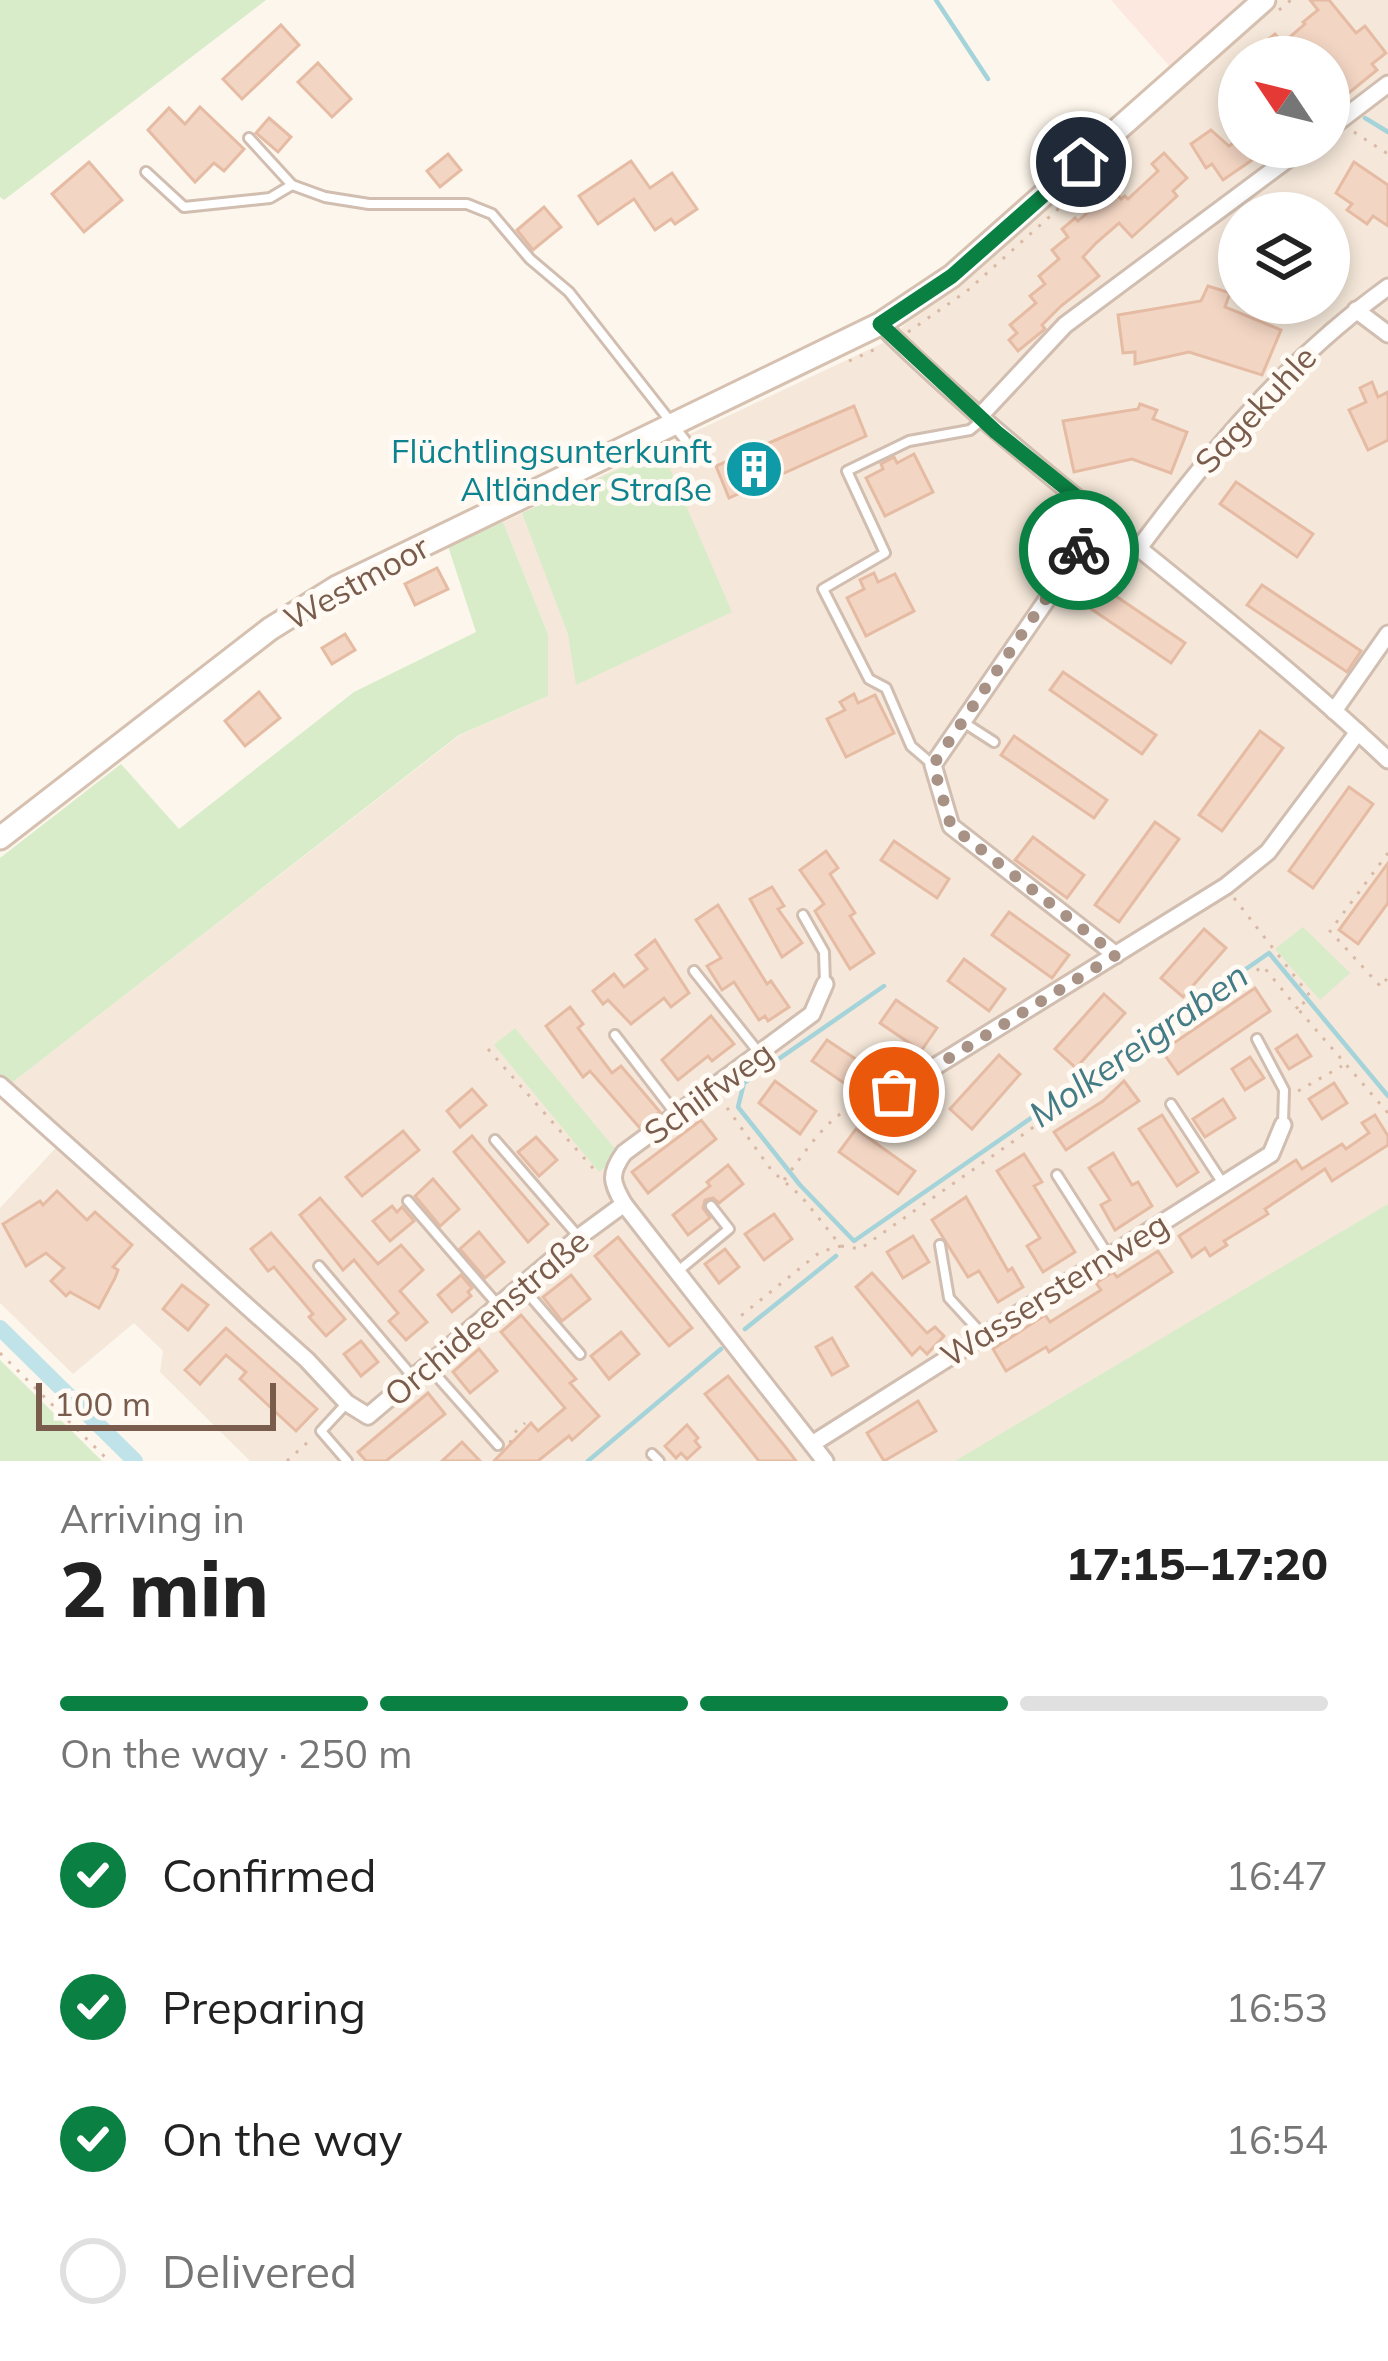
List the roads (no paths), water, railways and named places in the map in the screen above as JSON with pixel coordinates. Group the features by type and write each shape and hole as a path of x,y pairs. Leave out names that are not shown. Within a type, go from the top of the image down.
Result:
{"street":[{"name":"Westmoor","path":"0,838 271,629 338,587 680,433 880,324 952,276 1264,0"},
{"path":"1350,113 1388,84"},
{"path":"981,418 1065,325 1276,168"},
{"name":"Sagekuhle","path":"1138,548 1214,448 1316,342 1388,287"},
{"path":"1355,310 1388,334"},
{"path":"880,324 981,418 1388,760"},
{"path":"1103,518 933,765 951,826 1116,955"},
{"path":"1334,711 1388,634"},
{"path":"894,1092 1226,886 1268,852 1358,732"},
{"name":"Schilfweg","path":"624,1204 612,1170 624,1153 812,1014 825,984"},
{"name":"Orchideenstraße","path":"0,1085 307,1360 347,1403 368,1415 624,1204"},
{"name":"Wassersternweg","path":"812,1444 1271,1154 1283,1124"},
{"path":"624,1204 825,1461"}],"lane":[{"path":"249,138 292,185 326,197 369,204 467,204 492,214 530,259 569,292 680,433"},
{"path":"146,172 184,207 270,198 292,185"},
{"path":"933,765 911,746 886,688 869,679 823,589 885,553 847,471 909,441 970,430 981,418"},
{"path":"962,721 994,742"},
{"path":"803,915 824,952 825,984"},
{"path":"694,971 760,1054"},
{"path":"615,1035 675,1114"},
{"path":"1257,1039 1284,1090 1283,1124"},
{"path":"1171,1104 1222,1183"},
{"path":"495,1140 579,1237"},
{"path":"1057,1175 1108,1255"},
{"path":"408,1201 498,1305"},
{"path":"677,1272 729,1229 711,1206"},
{"path":"940,1245 949,1298 982,1335"},
{"path":"319,1266 413,1377"},
{"path":"523,1288 580,1354"},
{"path":"428,1365 498,1445"},
{"path":"347,1403 321,1431 347,1461"}],"waterway":[{"path":"936,0 988,79"},
{"path":"1365,118 1388,132"},
{"name":"Molkereigraben","path":"884,986 744,1083 738,1107 800,1185 854,1241 1269,953 1388,1096"},
{"name":"Molkereigraben","path":"745,1329 836,1256"},
{"path":"0,1328 135,1461"},
{"name":"Molkereigraben","path":"588,1461 721,1349"}],"place":[{"name":"Flüchtlingsunterkunft Altländer Straße","path":"754,469"}]}
